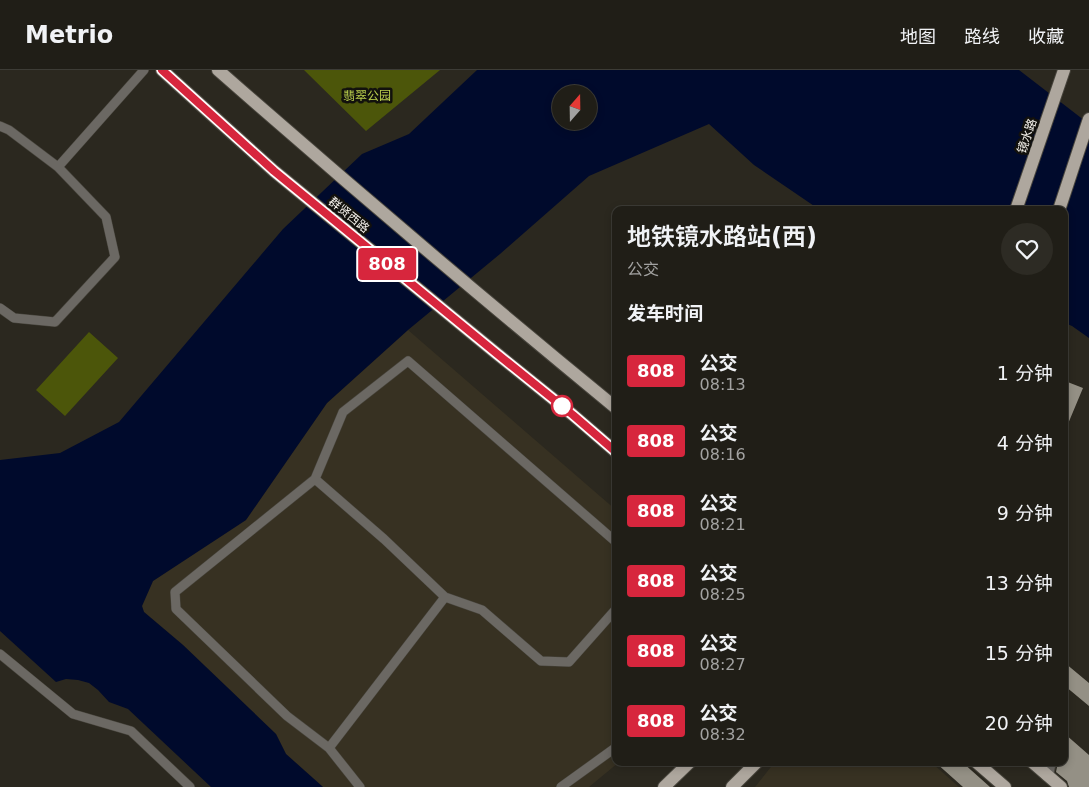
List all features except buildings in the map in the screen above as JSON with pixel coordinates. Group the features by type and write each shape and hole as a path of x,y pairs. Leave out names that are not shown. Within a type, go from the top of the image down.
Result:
{"main road":[{"name":"群贤西路","path":"162,70 274,171 612,449"},
{"name":"群贤西路","path":"218,70 518,328 612,405"},
{"name":"镜水路","path":"1017,206 1064,70"},
{"path":"1060,206 1089,119"},
{"path":"664,787 686,766"},
{"path":"732,787 753,766"},
{"path":"981,766 1005,787"},
{"path":"1048,769 1061,787"}],"lane":[{"path":"58,167 144,70"},
{"path":"0,126 9,130 58,167 106,217 115,257 56,322 14,318 0,308"},
{"path":"360,787 329,748 287,716 176,609 175,592 315,479 344,412 408,361 612,539"},
{"path":"315,479 445,597 482,610 541,662 569,662 612,614"},
{"path":"329,748 445,597"},
{"path":"0,654 73,714 131,732 190,787"},
{"path":"561,787 612,750"}],"shaded area":[{"path":"408,330 612,507 612,766 614,766 589,787 323,787 286,754 276,734 183,645 144,612 142,606 153,581 246,520 327,403"},
{"path":"772,766 935,766 959,787 755,787"}],"green space":[{"name":"翡翠公园","path":"304,70 440,70 366,131"},
{"path":"89,332 118,358 65,416 36,390"}],"water":[{"path":"477,70 1019,70 1089,124 1089,338 1068,324 1068,206 814,206 754,165 709,124 589,176 500,254 408,330 327,403 246,520 153,581 142,606 144,612 183,645 276,734 286,754 323,787 211,787 128,709 109,702 89,683 66,679 56,682 0,631 0,460 60,453 119,422 283,229 362,154 409,134"}],"bus line":[{"name":"808","path":"162,70 274,171 612,449"}]}
